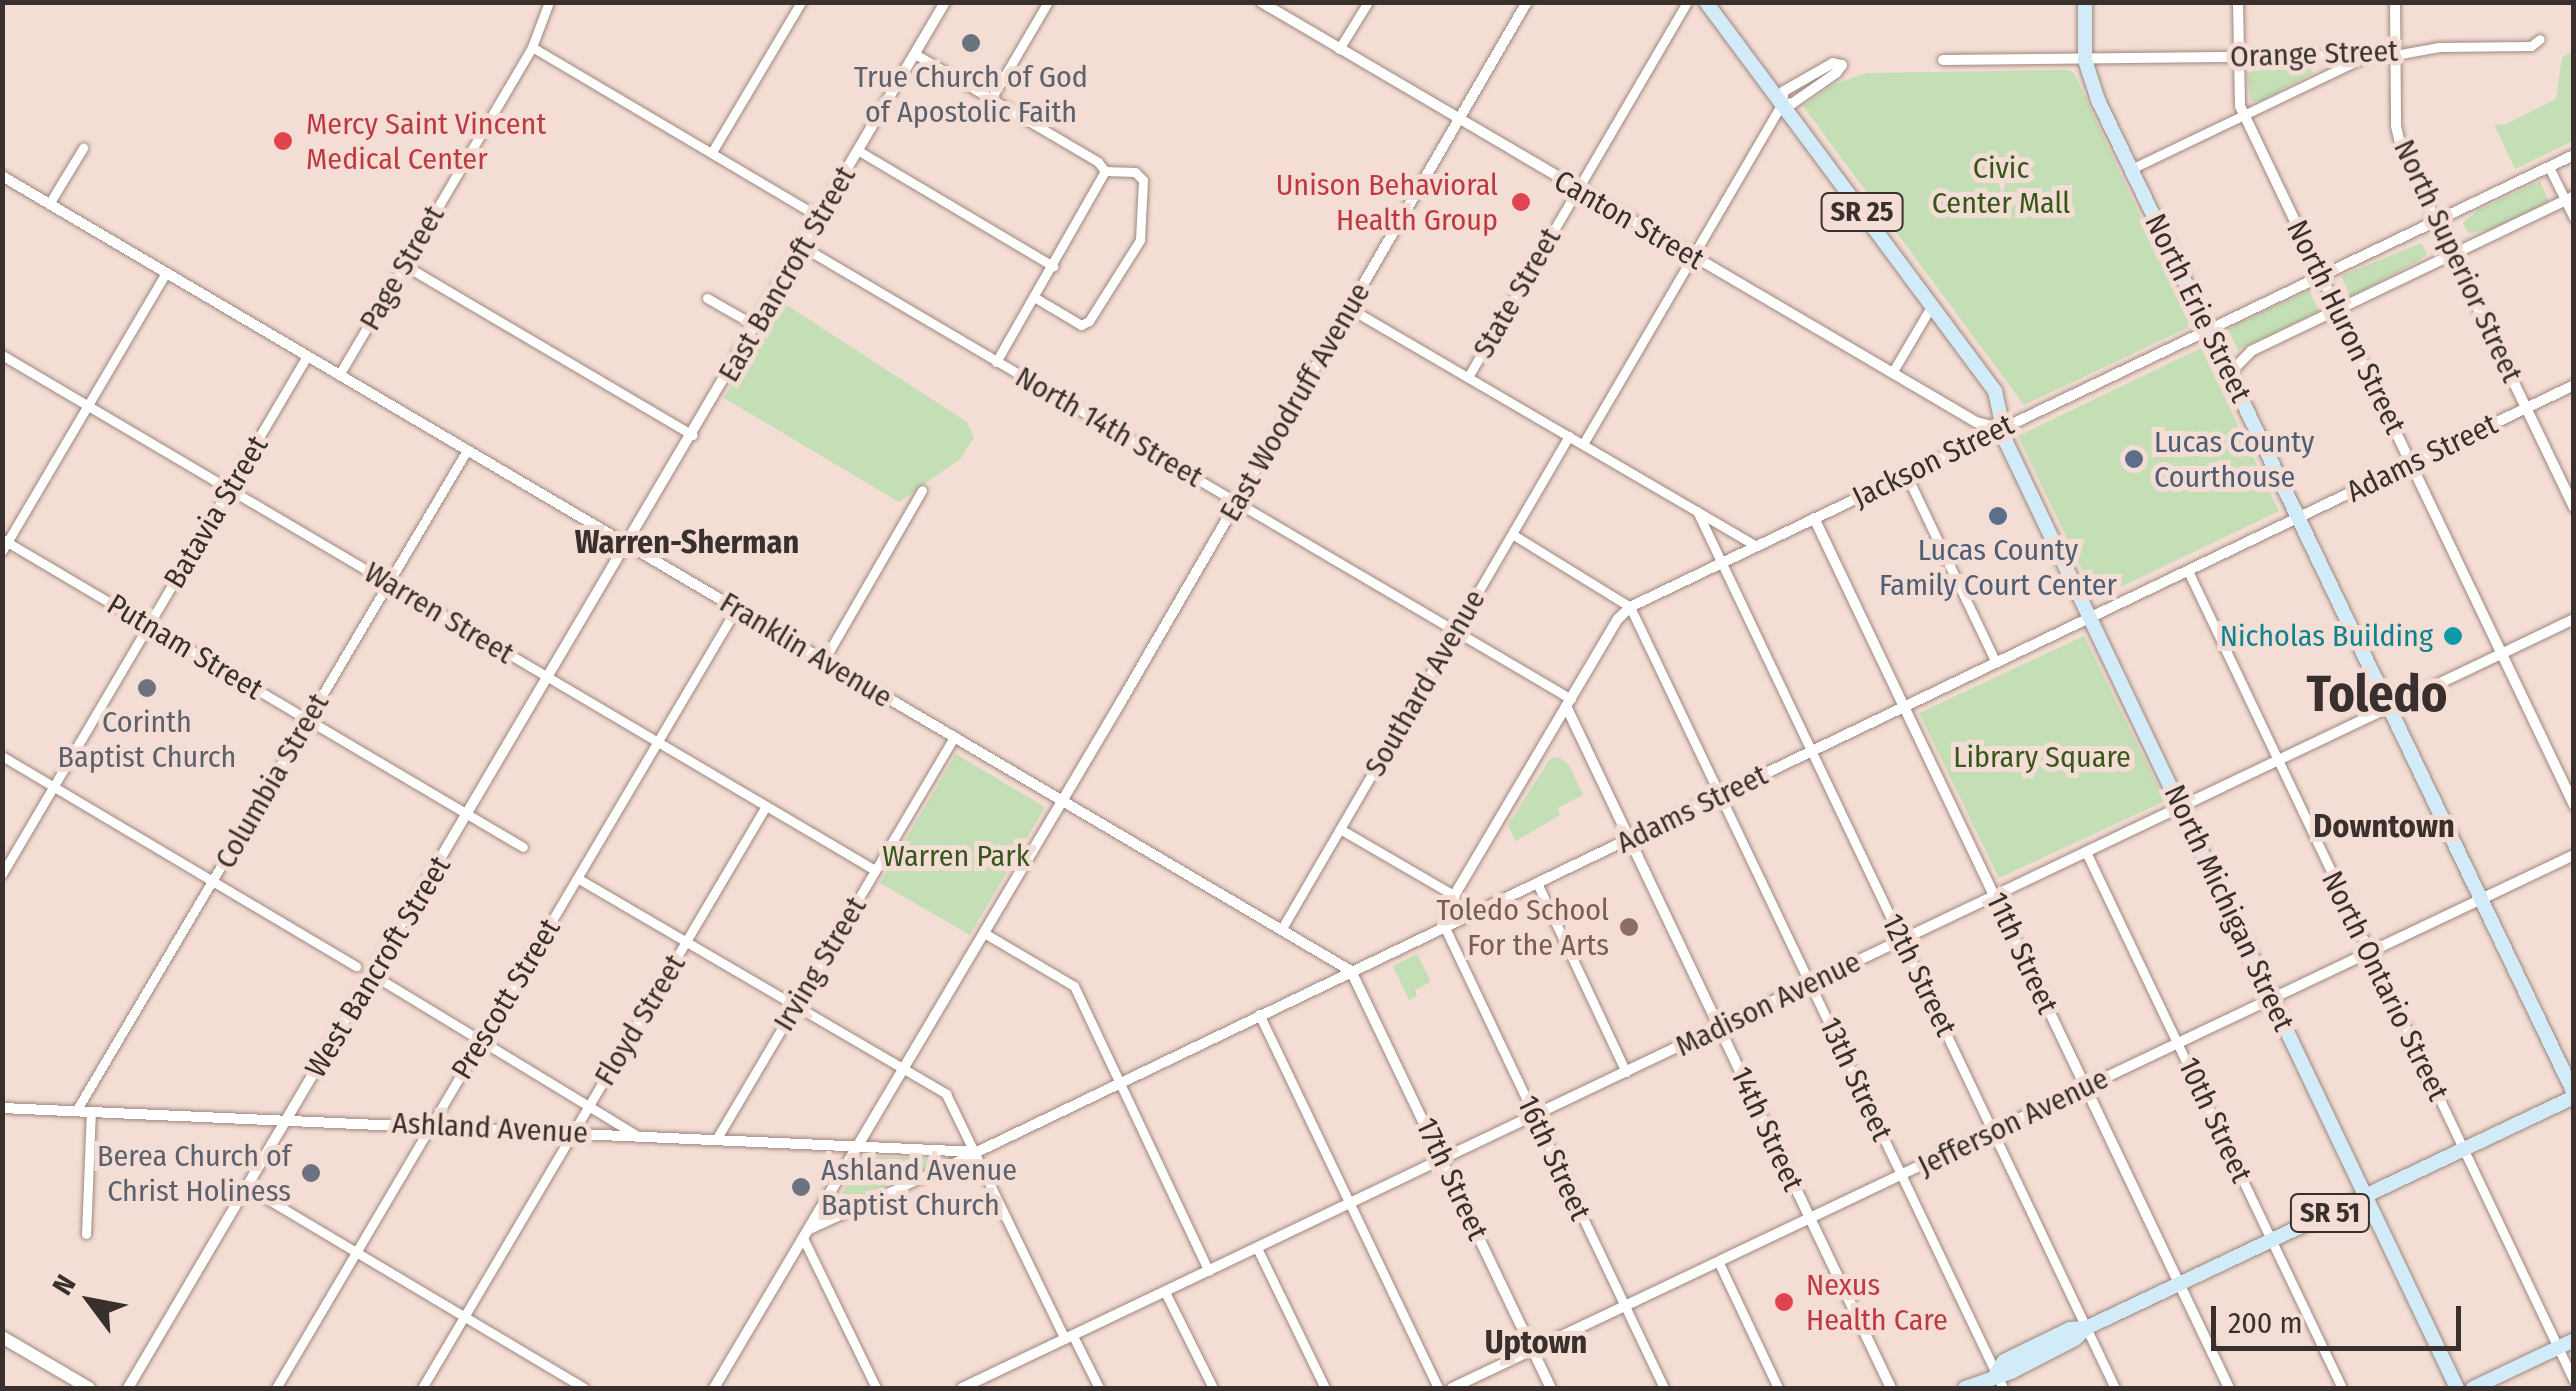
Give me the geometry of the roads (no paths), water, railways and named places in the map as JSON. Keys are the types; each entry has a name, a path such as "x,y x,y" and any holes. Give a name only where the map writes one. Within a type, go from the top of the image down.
{"main road":[{"name":"SR 25","path":"1706,2 1995,391 2001,428"},
{"name":"North Erie Street","path":"2085,2 2085,60 2131,169 2574,1095"},
{"name":"North Michigan Street","path":"2001,428 2457,1388"},
{"name":"SR 51","path":"1965,1388 2010,1372 2076,1339 2086,1328 2574,1095"},
{"path":"2,1338 89,1388"},
{"path":"2473,1388 2574,1340"}],"street":[{"name":"Page Street","path":"339,376 532,47 549,2"},
{"path":"712,152 801,2"},
{"name":"East Bancroft Street","path":"628,545 946,2"},
{"path":"991,99 1048,2"},
{"name":"Canton Street","path":"1261,2 1981,425 2001,428"},
{"path":"1339,48 1368,2"},
{"name":"East Woodruff Avenue","path":"714,1388 1238,502 1527,2"},
{"name":"State Street","path":"1468,377 1687,2"},
{"name":"North Huron Street","path":"2238,2 2239,100 2244,115 2574,805"},
{"name":"North Superior Street","path":"2395,2 2398,138 2574,507"},
{"name":"Orange Street","path":"1942,60 2396,55 2440,47 2531,46 2540,39"},
{"path":"532,47 820,217"},
{"path":"915,54 1098,162 1105,171"},
{"path":"2131,169 2367,56"},
{"path":"1583,444 1781,105 1784,90 1834,63 1842,65 1793,102 1781,105"},
{"path":"50,204 83,148"},
{"path":"859,151 1053,266"},
{"name":"Jackson Street","path":"1445,928 1454,896 1618,619 1630,607 2574,155"},
{"path":"2549,166 2569,198 2574,218"},
{"path":"996,362 1105,171"},
{"path":"1034,297 1081,324 1100,306 1131,256 1144,222 1143,180 1135,172 1105,171"},
{"name":"Franklin Avenue","path":"2,176 1350,971"},
{"path":"2229,374 2251,351 2569,198"},
{"name":"North 14th Street","path":"802,247 1456,630 1568,702"},
{"path":"404,265 692,435"},
{"path":"4,544 166,273"},
{"path":"707,298 756,326"},
{"path":"1892,373 1932,305"},
{"path":"1350,308 1756,546"},
{"name":"Warren Street","path":"2,355 875,870"},
{"name":"Batavia Street","path":"2,874 307,356"},
{"name":"Adams Street","path":"806,1234 2574,385"},
{"name":"Southard Avenue","path":"1281,930 1569,436"},
{"name":"Columbia Street","path":"76,1110 468,450"},
{"path":"1906,474 1996,663"},
{"path":"824,660 922,490"},
{"name":"12th Street","path":"1697,510 2116,1388"},
{"name":"11th Street","path":"1814,518 2228,1388"},
{"path":"1512,534 1630,607"},
{"name":"Putnam Street","path":"4,544 522,847"},
{"name":"West Bancroft Street","path":"128,1388 628,545"},
{"name":"North Ontario Street","path":"2188,570 2574,1381"},
{"name":"13th Street","path":"1630,607 2003,1388"},
{"name":"Prescott Street","path":"276,1388 736,609"},
{"name":"Madison Avenue","path":"962,1388 2574,619"},
{"name":"14th Street","path":"1568,702 1628,839 1891,1388"},
{"name":"Irving Street","path":"717,1138 954,737"},
{"path":"2,756 356,966"},
{"name":"Floyd Street","path":"422,1388 766,806"},
{"path":"1340,828 1454,896"},
{"name":"10th Street","path":"2086,852 2342,1388"},
{"name":"Jefferson Avenue","path":"1452,1388 2574,855"},
{"path":"577,878 951,1099 1069,1338 1098,1388"},
{"path":"1537,883 1626,1072"},
{"name":"16th Street","path":"1445,928 1664,1388"},
{"path":"984,933 1074,986 1208,1271"},
{"name":"17th Street","path":"1350,971 1551,1388"},
{"path":"373,975 636,1135"},
{"path":"1259,1014 1438,1388"},
{"name":"Ashland Avenue","path":"2,1108 432,1124 977,1152"},
{"path":"86,1234 91,1111"},
{"path":"247,1187 464,1316 571,1385 584,1388"},
{"path":"806,1234 876,1388"},
{"path":"1257,1248 1324,1388"},
{"path":"1719,1263 1778,1388"},
{"path":"1165,1292 1212,1388"}],"place":[{"name":"True Church of God of Apostolic Faith","path":"971,43"},
{"name":"Mercy Saint Vincent Medical Center","path":"283,141"},
{"name":"Unison Behavioral Health Group","path":"1521,202"},
{"name":"Lucas County Courthouse","path":"2134,459"},
{"name":"Lucas County Family Court Center","path":"1998,516"},
{"name":"Nicholas Building","path":"2453,636"},
{"name":"Corinth Baptist Church","path":"147,688"},
{"name":"Toledo School For the Arts","path":"1629,927"},
{"name":"Berea Church of Christ Holiness","path":"311,1173"},
{"name":"Ashland Avenue Baptist Church","path":"801,1187"},
{"name":"Nexus Health Care","path":"1784,1302"}],"district":[{"name":"Warren-Sherman","path":"687,542"},
{"name":"Toledo","path":"2377,695"},
{"name":"Downtown","path":"2384,826"},
{"name":"Uptown","path":"1536,1342"}],"park label":[{"name":"Civic Center Mall","path":"2001,185"},
{"name":"Library Square","path":"2042,757"},
{"name":"Warren Park","path":"956,856"}]}
